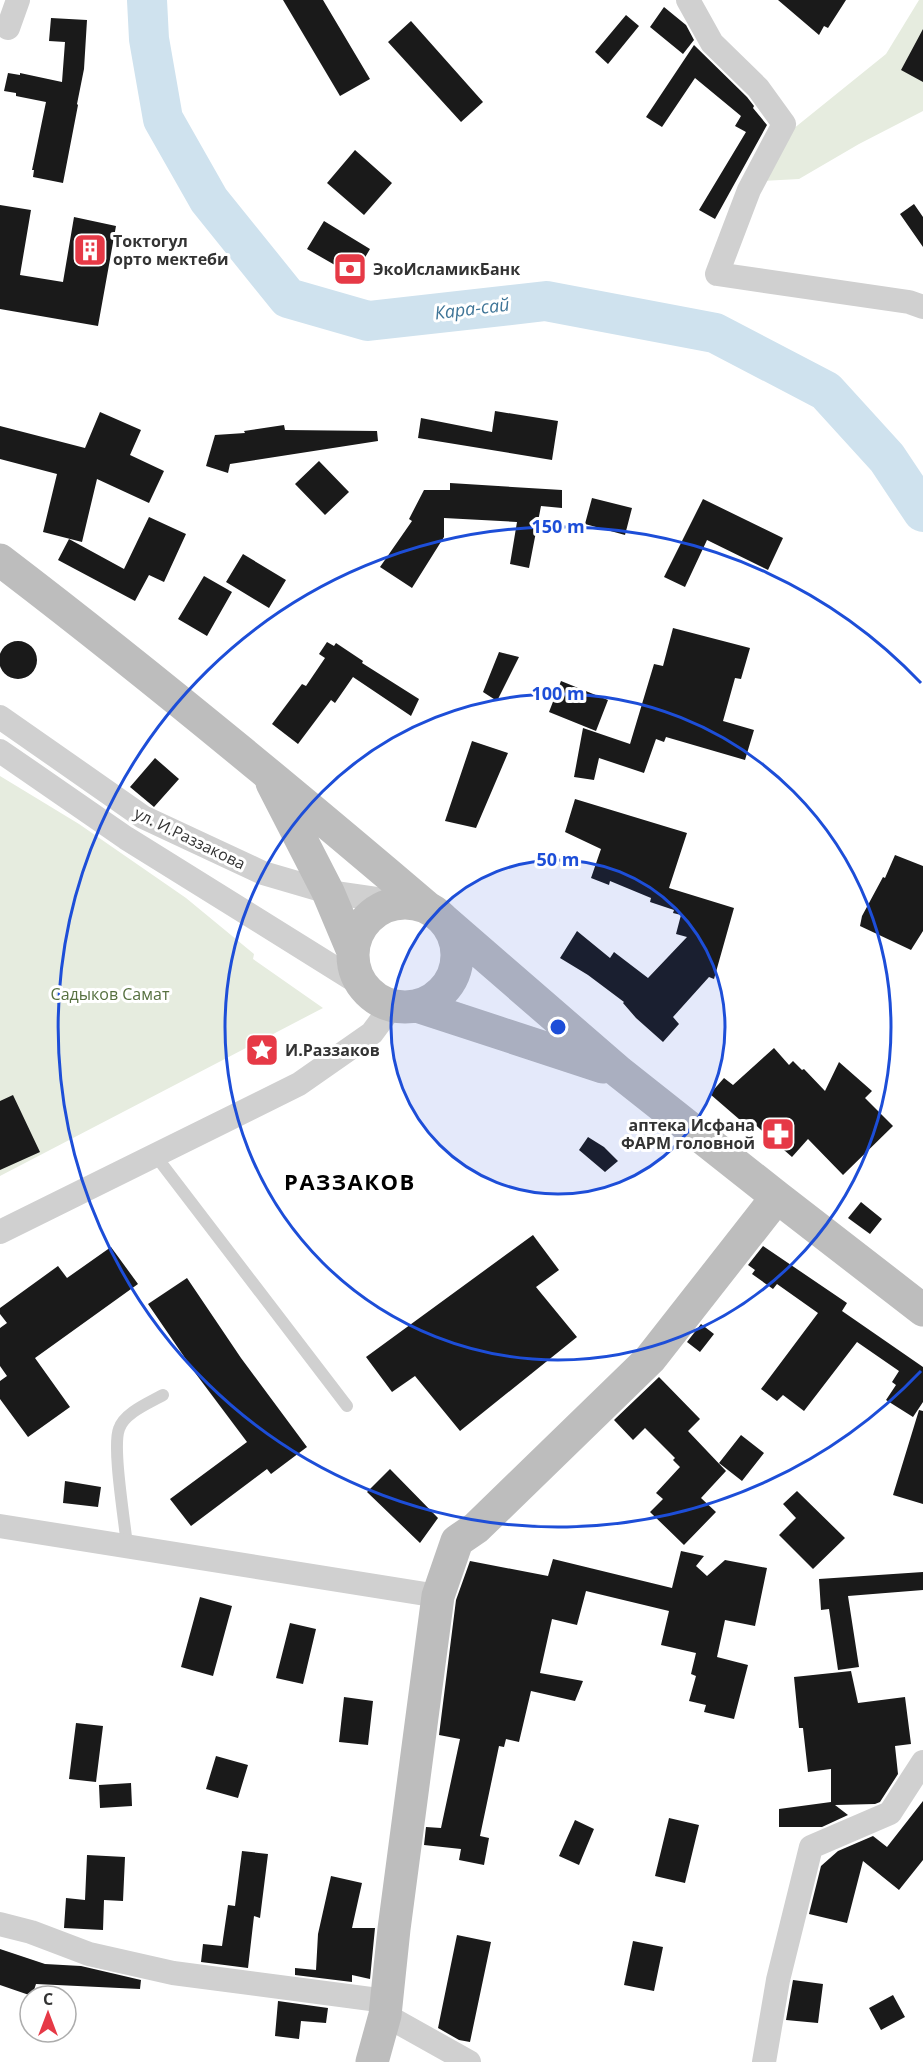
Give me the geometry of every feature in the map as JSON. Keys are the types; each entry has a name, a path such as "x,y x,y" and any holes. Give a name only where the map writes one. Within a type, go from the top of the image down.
{"main road":[{"path":"0,560 116,649 264,769 424,909 619,1072 923,1310"},
{"path":"264,769 328,892 352,949 356,974 370,994 619,1072"},
{"path":"352,949 358,931 370,916 392,905 424,909 447,925 453,936 457,961 448,984 440,994 429,1001 405,1006"},
{"path":"372,2062 385,2008 438,1596 457,1541 477,1528 650,1359 777,1197"}],"street":[{"path":"8,28 18,0"},
{"path":"688,0 712,43 758,88 784,124 749,190 717,274 909,302 923,307"},
{"name":"ул. И.Раззакова","path":"0,717 143,817 263,873 328,892 424,909"},
{"name":"ул. И.Раззакова","path":"0,751 126,838 362,985"},
{"path":"0,1232 299,1084 372,1033 405,1006"},
{"path":"0,1526 438,1596"},
{"path":"764,2062 778,1980 811,1848 890,1813 923,1762"},
{"path":"0,1924 31,1932 89,1954 174,1973 385,2008 469,2062"}],"lane":[{"path":"155,1155 347,1406"},
{"path":"127,1546 117,1447 119,1429 127,1417 163,1395"}],"green space":[{"path":"919,0 923,0 923,111 859,144 799,179 760,181 772,146 886,54"},
{"name":"Садыков Самат","path":"0,776 79,824 186,898 254,954 253,959 323,1008 0,1176"}],"building":[{"path":"283,0 323,0 370,79 340,96"},
{"path":"778,0 846,0 828,28 824,26 819,35"},
{"path":"664,7 686,25 694,40 683,54 650,27"},
{"path":"626,15 639,26 608,64 595,52"},
{"path":"51,18 87,20 84,69 63,183 33,177 34,170 32,170 46,102 4,91 8,73 20,75 20,73 62,82 65,42 49,41"},
{"path":"411,21 483,102 461,122 388,42"},
{"path":"923,29 923,82 901,70"},
{"path":"694,45 747,97 767,125 715,219 699,210 746,132 735,126 741,116 695,78 662,127 646,117"},
{"path":"355,150 392,183 364,215 327,183"},
{"path":"914,204 923,217 923,247 900,214"},
{"name":"Токтогул орто мектеби","path":"0,205 31,210 20,275 63,282 74,217 116,226 98,326 0,309"},
{"path":"324,221 370,249 354,276 307,249"},
{"path":"495,411 558,421 552,460 418,438 421,418 492,432"},
{"path":"100,412 141,430 130,455 164,471 149,503 97,479 82,542 43,532 57,474 0,459 0,426 85,448"},
{"path":"284,425 285,430 377,431 378,441 230,464 228,473 206,466 215,435 245,433 244,431"},
{"path":"319,461 349,492 325,515 295,484"},
{"path":"450,483 562,490 562,508 541,506 529,568 510,564 517,522 444,518 444,537 412,588 380,567 412,521 409,519 424,490 450,490"},
{"path":"592,498 632,508 625,535 585,524"},
{"path":"703,499 783,538 768,570 707,540 685,587 664,577"},
{"path":"149,517 186,534 164,582 149,575 135,601 58,560 69,539 124,569"},
{"path":"243,554 286,580 269,608 226,582"},
{"path":"204,576 232,592 207,636 178,619"},
{"path":"673,628 750,648 741,679 735,678 723,721 754,730 745,760 666,737 664,742 656,739 644,773 599,758 594,780 574,777 583,728 630,744 654,664 663,666"},
{"path":"18,641 31,647 37,660 31,673 18,679 5,673 -1,660 5,647"},
{"path":"327,642 334,646 336,643 363,661 362,663 419,699 411,716 353,677 335,703 331,700 298,744 272,724 302,684 306,686 325,658 319,654"},
{"path":"499,652 519,657 497,701 483,692"},
{"path":"561,681 608,700 596,731 549,712"},
{"path":"472,741 508,753 476,828 445,821"},
{"path":"155,758 179,779 154,807 130,787"},
{"path":"575,799 687,833 669,888 734,908 714,979 709,977 673,1017 679,1024 663,1042 636,1018 624,1002 588,975 560,958 577,931 610,958 614,952 648,978 687,937 676,934 681,915 673,913 674,910 650,902 651,898 610,881 609,885 591,878 601,849 565,832"},
{"path":"895,855 923,866 923,931 911,950 860,926 862,916 883,877 885,878"},
{"path":"774,1048 789,1065 793,1061 825,1091 839,1062 872,1091 865,1098 893,1126 843,1175 808,1139 792,1157 751,1121 747,1126 710,1094 724,1078 733,1085"},
{"path":"13,1095 40,1152 0,1170 0,1101"},
{"path":"588,1137 604,1147 618,1161 605,1172 579,1150"},
{"path":"861,1202 882,1219 870,1234 848,1218"},
{"path":"533,1235 559,1270 536,1287 577,1337 460,1431 415,1376 392,1392 366,1357"},
{"path":"763,1246 847,1303 842,1311 923,1367 923,1402 913,1417 886,1400 896,1385 892,1382 899,1371 857,1342 804,1411 783,1395 777,1401 761,1389 818,1313 777,1284 773,1289 752,1274 755,1270 748,1265"},
{"path":"111,1247 138,1284 35,1358 70,1407 28,1437 0,1399 0,1381 7,1376 0,1366 0,1328 7,1323 0,1314 0,1308 58,1266 67,1278"},
{"path":"187,1278 241,1358 307,1447 271,1474 267,1469 191,1526 170,1499 247,1442 196,1374 148,1304"},
{"path":"701,1324 714,1334 700,1352 687,1342"},
{"path":"659,1377 700,1419 688,1431 726,1471 701,1498 716,1512 684,1545 650,1512 663,1499 656,1493 680,1467 673,1460 675,1458 645,1428 633,1440 614,1420"},
{"path":"919,1410 923,1411 923,1504 893,1495"},
{"path":"741,1435 764,1453 742,1481 719,1463"},
{"path":"390,1469 438,1518 420,1543 367,1492"},
{"path":"65,1481 101,1487 98,1507 63,1503"},
{"path":"797,1491 845,1538 813,1569 779,1535 796,1518 783,1504"},
{"path":"681,1551 704,1556 696,1566 707,1576 725,1560 767,1568 755,1626 725,1620 717,1657 748,1665 734,1719 704,1712 706,1705 689,1701 696,1676 691,1674 696,1653 661,1645 669,1611 586,1591 577,1625 552,1619 540,1673 583,1681 575,1701 531,1691 519,1742 506,1739 504,1747 499,1746 480,1836 489,1838 484,1865 459,1860 461,1849 424,1845 426,1827 441,1828 460,1739 439,1735 456,1600 470,1561 548,1576 553,1559 672,1588"},
{"path":"923,1572 923,1590 848,1596 859,1667 838,1670 829,1609 821,1610 819,1579"},
{"path":"200,1597 232,1606 213,1676 181,1667"},
{"path":"290,1623 316,1629 303,1684 276,1678"},
{"path":"851,1671 858,1703 905,1697 911,1744 895,1746 898,1774 880,1802 835,1805 848,1815 822,1827 779,1827 779,1809 831,1802 831,1769 808,1772 803,1728 799,1728 794,1677"},
{"path":"344,1697 373,1701 368,1745 339,1742"},
{"path":"76,1723 103,1726 96,1782 69,1779"},
{"path":"216,1756 248,1765 238,1798 206,1789"},
{"path":"131,1783 132,1806 100,1808 99,1785"},
{"path":"923,1801 923,1860 899,1890 863,1861 847,1923 809,1914 821,1866 838,1851 873,1836 887,1847"},
{"path":"669,1818 699,1825 685,1883 655,1876"},
{"path":"575,1820 594,1829 579,1865 559,1856"},
{"path":"242,1851 268,1854 260,1918 254,1916 248,1968 201,1962 203,1944 222,1946 228,1905 235,1906"},
{"path":"87,1855 125,1857 123,1901 104,1900 103,1930 64,1928 66,1898 85,1900"},
{"path":"331,1876 362,1883 352,1928 375,1928 370,1979 352,1975 352,1982 295,1975 295,1968 316,1970 318,1934"},
{"path":"457,1935 491,1942 470,2042 459,2040 438,2028"},
{"path":"633,1941 663,1947 654,1991 624,1985"},
{"path":"0,1949 45,1964 81,1966 141,1980 140,1989 78,1986 78,1984 18,1984 18,1991 0,1985"},
{"path":"793,1980 823,1984 818,2023 786,2020"},
{"path":"893,1995 905,2017 881,2030 869,2008"},
{"path":"278,2001 328,2008 326,2023 301,2021 299,2039 275,2036"}],"waterway":[{"name":"Кара-сай","path":"147,0 149,39 163,119 209,200 288,298 368,321 546,301 715,333 826,391 887,458 923,512"}],"place":[{"name":"Токтогул орто мектеби","path":"90,250"},
{"name":"ЭкоИсламикБанк","path":"350,269"},
{"name":"И.Раззаков","path":"262,1050"},
{"name":"аптека Исфана ФАРМ головной","path":"778,1134"}],"district":[{"name":"РАЗЗАКОВ","path":"350,1182"}]}
